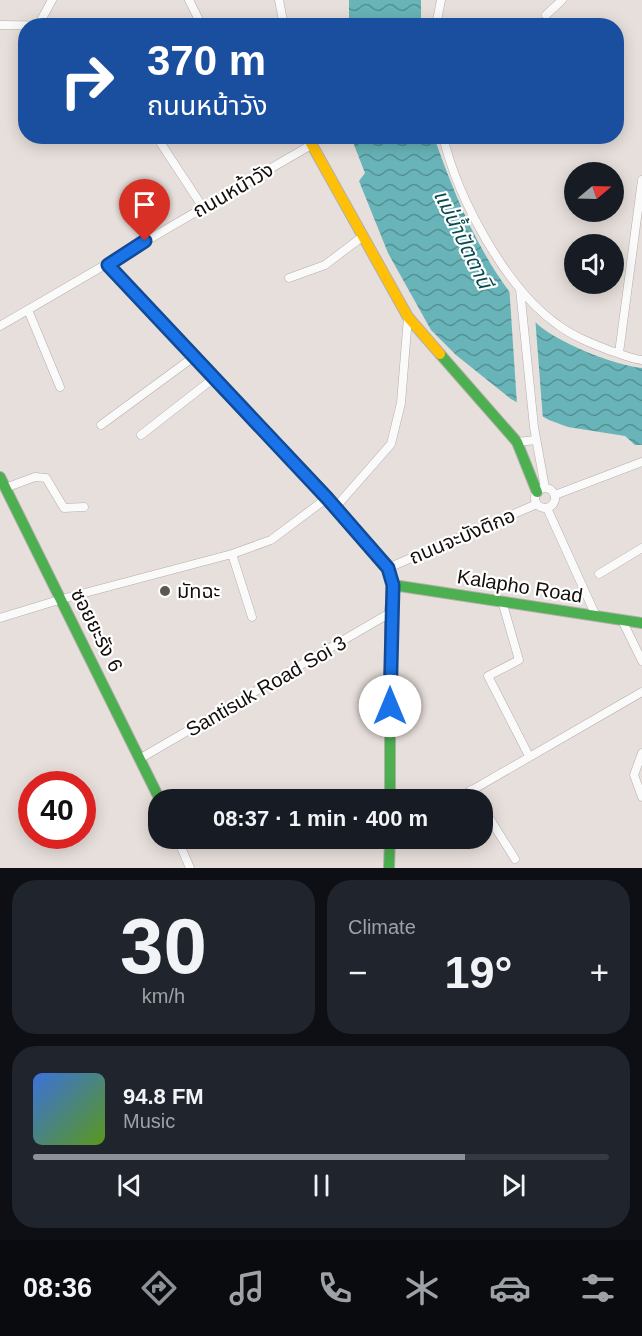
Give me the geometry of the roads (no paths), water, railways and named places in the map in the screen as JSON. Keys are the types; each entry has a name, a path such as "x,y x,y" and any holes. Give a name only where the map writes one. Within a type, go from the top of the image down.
{"street":[{"path":"42,18 52,0"},
{"path":"189,0 198,18"},
{"path":"279,0 282,18"},
{"path":"438,18 441,0"},
{"path":"546,15 562,0"},
{"path":"0,25 18,25"},
{"path":"161,144 202,206"},
{"name":"ถนนหน้าวัง","path":"0,326 108,265 304,144"},
{"path":"311,144 408,317 517,442 541,490 555,495 642,462"},
{"path":"445,144 455,177 492,249 520,289 558,325 588,342 642,360"},
{"path":"619,353 642,180"},
{"path":"289,278 325,265 362,237"},
{"path":"108,265 327,498 388,568 393,585 390,613 390,789"},
{"path":"520,289 541,490 537,504 547,508 596,616"},
{"path":"28,310 60,387"},
{"path":"335,508 391,444 401,403 408,317"},
{"path":"101,425 195,356"},
{"path":"141,435 214,378"},
{"path":"517,442 536,440"},
{"name":"ซอยยะรัง 6","path":"0,477 155,789"},
{"path":"5,488 35,477 46,478 64,508 84,507"},
{"path":"547,508 553,505 555,495"},
{"path":"0,618 62,598 232,554 271,540 327,498"},
{"name":"ถนนจะบังติกอ","path":"388,568 537,504"},
{"path":"599,574 642,548"},
{"path":"232,554 252,617"},
{"name":"Kalapho Road","path":"393,585 642,623"},
{"path":"502,601 519,660 488,676 529,756"},
{"name":"Santisuk Road Soi 3","path":"141,758 390,613"},
{"path":"622,620 642,661"},
{"path":"473,789 642,692"},
{"path":"642,753 634,774 642,797"},
{"path":"493,824 515,859"},
{"path":"182,849 190,868"},
{"path":"389,868 390,849"}],"water":[{"path":"349,0 421,0 421,18 349,18"},
{"name":"แม่น้ำปัตตานี","path":"354,144 437,144 452,186 487,258 501,280 534,321 556,337 585,351 642,368 642,445 635,445 625,436 568,427 549,420 511,399 456,355 431,330 388,253 359,181 365,173"}],"place":[{"name":"มัทฉะ","path":"165,591"}]}
